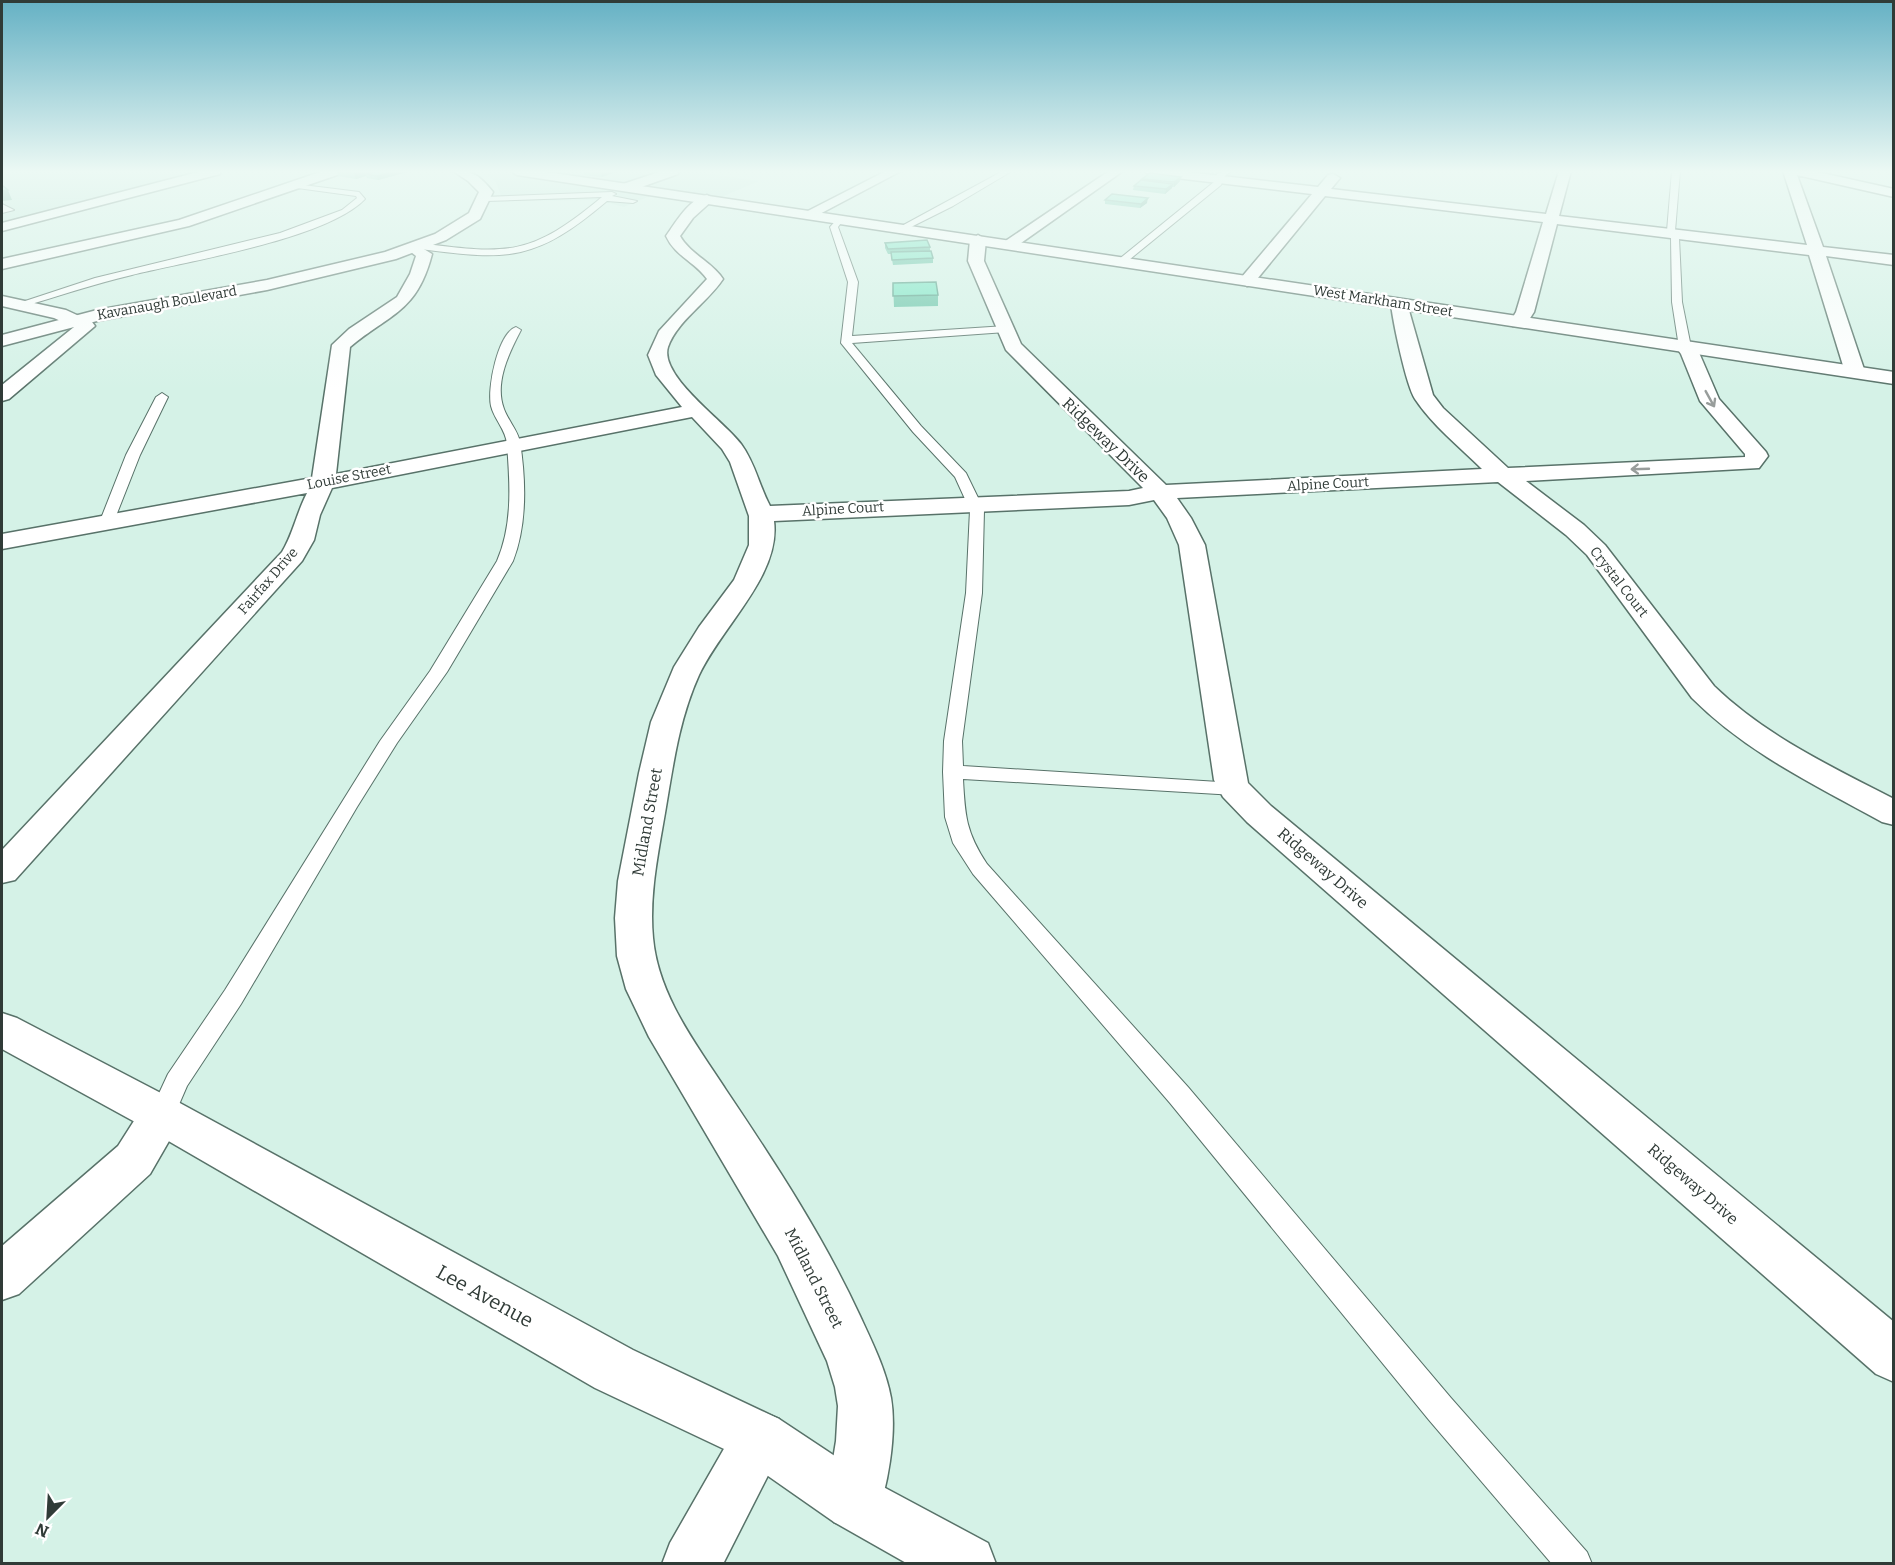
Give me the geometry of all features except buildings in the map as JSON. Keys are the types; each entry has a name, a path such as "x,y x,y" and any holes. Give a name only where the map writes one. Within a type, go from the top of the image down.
{"street":[{"path":"2,264 91,244"},
{"name":"Kavanaugh Boulevard","path":"2,341 73,320 329,273 423,244"},
{"name":"Midland Street","path":"678,244 681,250 706,268 715,279 668,333 657,355 664,372 696,410 735,450 747,472 752,492 763,514 763,541 754,569 744,587 699,648 674,700 656,768 639,858 633,908 636,958 651,997 690,1071 794,1235 822,1287 860,1376 865,1407 854,1502"},
{"name":"Ridgeway Drive","path":"992,244 976,261 1013,346 1160,492 1179,518 1192,544 1230,780 1235,789 1259,814 1893,1356"},
{"name":"West Markham Street","path":"1007,244 1893,378"},
{"path":"1247,281 1278,244"},
{"path":"1519,322 1526,312 1544,244"},
{"path":"1757,244 1893,260"},
{"path":"1814,244 1855,372"},
{"name":"Fairfax Drive","path":"2,871 100,768 207,647 293,556 302,540 308,515 322,483 341,345 397,308 409,295 424,254 417,247"},
{"path":"2,395 86,326 60,314 10,303"},
{"name":"Crystal Court","path":"1400,304 1402,321 1423,396 1436,412 1500,474 1575,530 1596,550 1703,692 1726,716 1750,733 1893,814"},
{"name":"Alpine Court","path":"763,514 857,508 1129,498 1160,492 1500,474 1740,465 1754,460 1757,456 1755,452 1710,401 1690,352 1685,347"},
{"name":"Louise Street","path":"2,541 513,447 696,410"},
{"name":"Lee Avenue","path":"2,1030 162,1115 614,1369 760,1438 854,1502 967,1563"},
{"path":"2,1277 134,1160 162,1115"},
{"path":"691,1563 760,1438"}],"lane":[{"path":"10,303 246,244"},
{"path":"417,247 512,252 536,244"},
{"path":"840,244 853,282 846,340 850,349 961,477 977,510 974,593 953,741 955,817 963,843 980,869 1179,1095 1440,1409 1575,1563"},
{"path":"1121,262 1143,244"},
{"path":"1675,244 1677,302 1685,347"},
{"path":"846,340 1006,329"},
{"path":"162,1115 177,1081 233,997 389,741 438,672 505,561 513,542 517,496 513,440 497,407 496,387 501,358 516,330"},
{"path":"107,521 133,455 162,397"},
{"path":"953,772 1235,789"}]}
